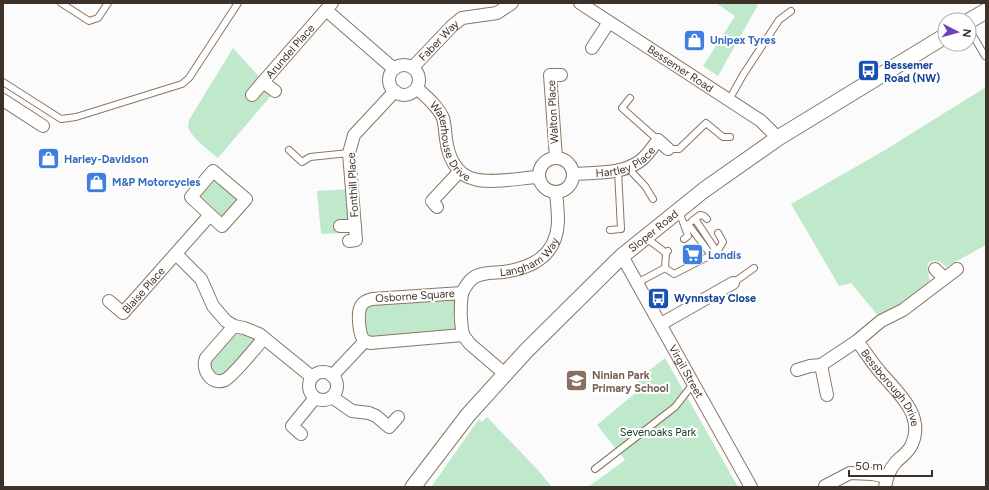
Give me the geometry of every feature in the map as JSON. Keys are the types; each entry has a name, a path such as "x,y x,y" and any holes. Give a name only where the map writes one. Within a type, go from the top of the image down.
{"street":[{"name":"Faber Way","path":"413,67 452,26 462,18 497,13 512,3"},
{"name":"Bessemer Road","path":"580,3 761,121 778,138"},
{"name":"Arundel Place","path":"275,91 264,82 329,7 394,69"},
{"path":"977,16 986,11"},
{"path":"592,48 609,22"},
{"name":"Sloper Road","path":"413,487 468,414 505,374 622,256 704,190 778,138 937,41"},
{"path":"403,65 413,67 419,76 417,88 408,94 403,95 395,91 391,87 389,77 394,69 403,65"},
{"name":"Walton Place","path":"556,158 550,75 561,75"},
{"path":"252,95 264,82"},
{"name":"Waterhouse Drive","path":"417,88 435,105 439,111 443,120 448,149 459,172 466,177 485,181 538,177"},
{"name":"Fonthill Place","path":"349,241 356,240 349,153 354,135 395,91"},
{"path":"3,100 43,126"},
{"name":"Hartley Place","path":"573,174 623,169 641,161 658,140 668,149"},
{"path":"556,158 567,162 571,166 573,174 572,183 568,188 556,193 549,192 544,188 540,184 538,177 541,165 546,161 556,158"},
{"path":"213,171 246,199 222,226 210,215 191,197 213,171"},
{"path":"437,207 432,201 459,172"},
{"name":"Langham Way","path":"462,293 467,284 474,277 481,274 517,270 527,267 542,258 549,250 557,230 558,221 556,193"},
{"name":"Blaise Place","path":"109,301 123,313 210,215"},
{"path":"340,226 355,226"},
{"path":"176,254 202,279 213,306 220,315 234,326 251,330 264,338 312,377"},
{"name":"Virgil Street","path":"622,256 751,487"},
{"path":"935,268 944,278"},
{"name":"Bessborough Drive","path":"797,370 820,365 857,341 881,321 903,310 957,269"},
{"path":"661,324 733,283"},
{"name":"Osborne Square","path":"365,341 361,335 359,313 361,306 365,302 372,299 462,293 460,321 463,335"},
{"path":"234,326 204,362 206,372 214,380 220,381 228,378 264,338"},
{"path":"332,376 365,341 377,343 463,335 470,344 505,374"},
{"name":"Bessborough Drive","path":"825,486 850,473 872,474 886,482 890,470 910,448 913,442 915,420 911,410 902,396 881,373 857,341"},
{"path":"820,365 827,395"},
{"path":"324,372 332,376 337,384 337,389 332,397 324,400 315,398 309,388 312,377 324,372"},
{"path":"332,397 352,411 369,413 376,416 389,427 398,417"},
{"path":"301,434 292,426 315,398"}],"lane":[{"path":"61,3 89,21 98,18 108,3"},
{"path":"3,82 61,120 76,117 182,84 189,78 238,3"},
{"path":"729,100 779,20 791,11"},
{"path":"977,42 985,56"},
{"path":"630,98 622,108 658,140"},
{"path":"668,149 679,149 706,123 723,137 730,137"},
{"path":"289,150 302,162 310,157 349,153"},
{"path":"623,169 645,186 653,199"},
{"path":"623,169 621,229 625,235"},
{"path":"679,209 687,225 711,255"},
{"path":"687,225 700,215 707,219"},
{"path":"695,219 717,252"},
{"path":"684,238 688,236 687,225"},
{"path":"610,230 621,229"},
{"path":"665,268 674,274 717,252 724,242 718,233"},
{"path":"645,237 667,252 665,268"},
{"path":"637,283 665,268"},
{"path":"733,283 754,268"},
{"path":"595,469 675,407 694,384"}],"green space":[{"path":"716,3 755,3 758,5 718,76 703,66 735,16"},
{"path":"233,48 263,81 275,91 218,158 196,139 189,130 188,125 189,120"},
{"path":"986,87 986,245 946,267 938,261 929,263 927,267 929,280 928,284 905,305 879,317 851,283 839,286 791,204 885,150"},
{"path":"213,171 246,199 222,226 191,197"},
{"path":"352,189 355,226 341,226 341,233 321,234 317,191"},
{"path":"462,293 463,335 370,343 359,322 361,306"},
{"path":"234,326 259,334 228,378 214,380 206,358"},
{"name":"Sevenoaks Park","path":"665,358 738,487 588,487 625,460 597,425 639,390 636,384 641,377"},
{"path":"487,417 537,469 552,487 431,487 479,419 482,422"}],"place":[{"name":"Unipex Tyres","path":"695,40"},
{"name":"Bessemer Road (NW)","path":"868,71"},
{"name":"Harley-Davidson","path":"48,159"},
{"name":"M&P Motorcycles","path":"96,182"},
{"name":"Londis","path":"692,255"},
{"name":"Wynnstay Close","path":"658,298"},
{"name":"Ninian Park Primary School","path":"576,381"}]}
